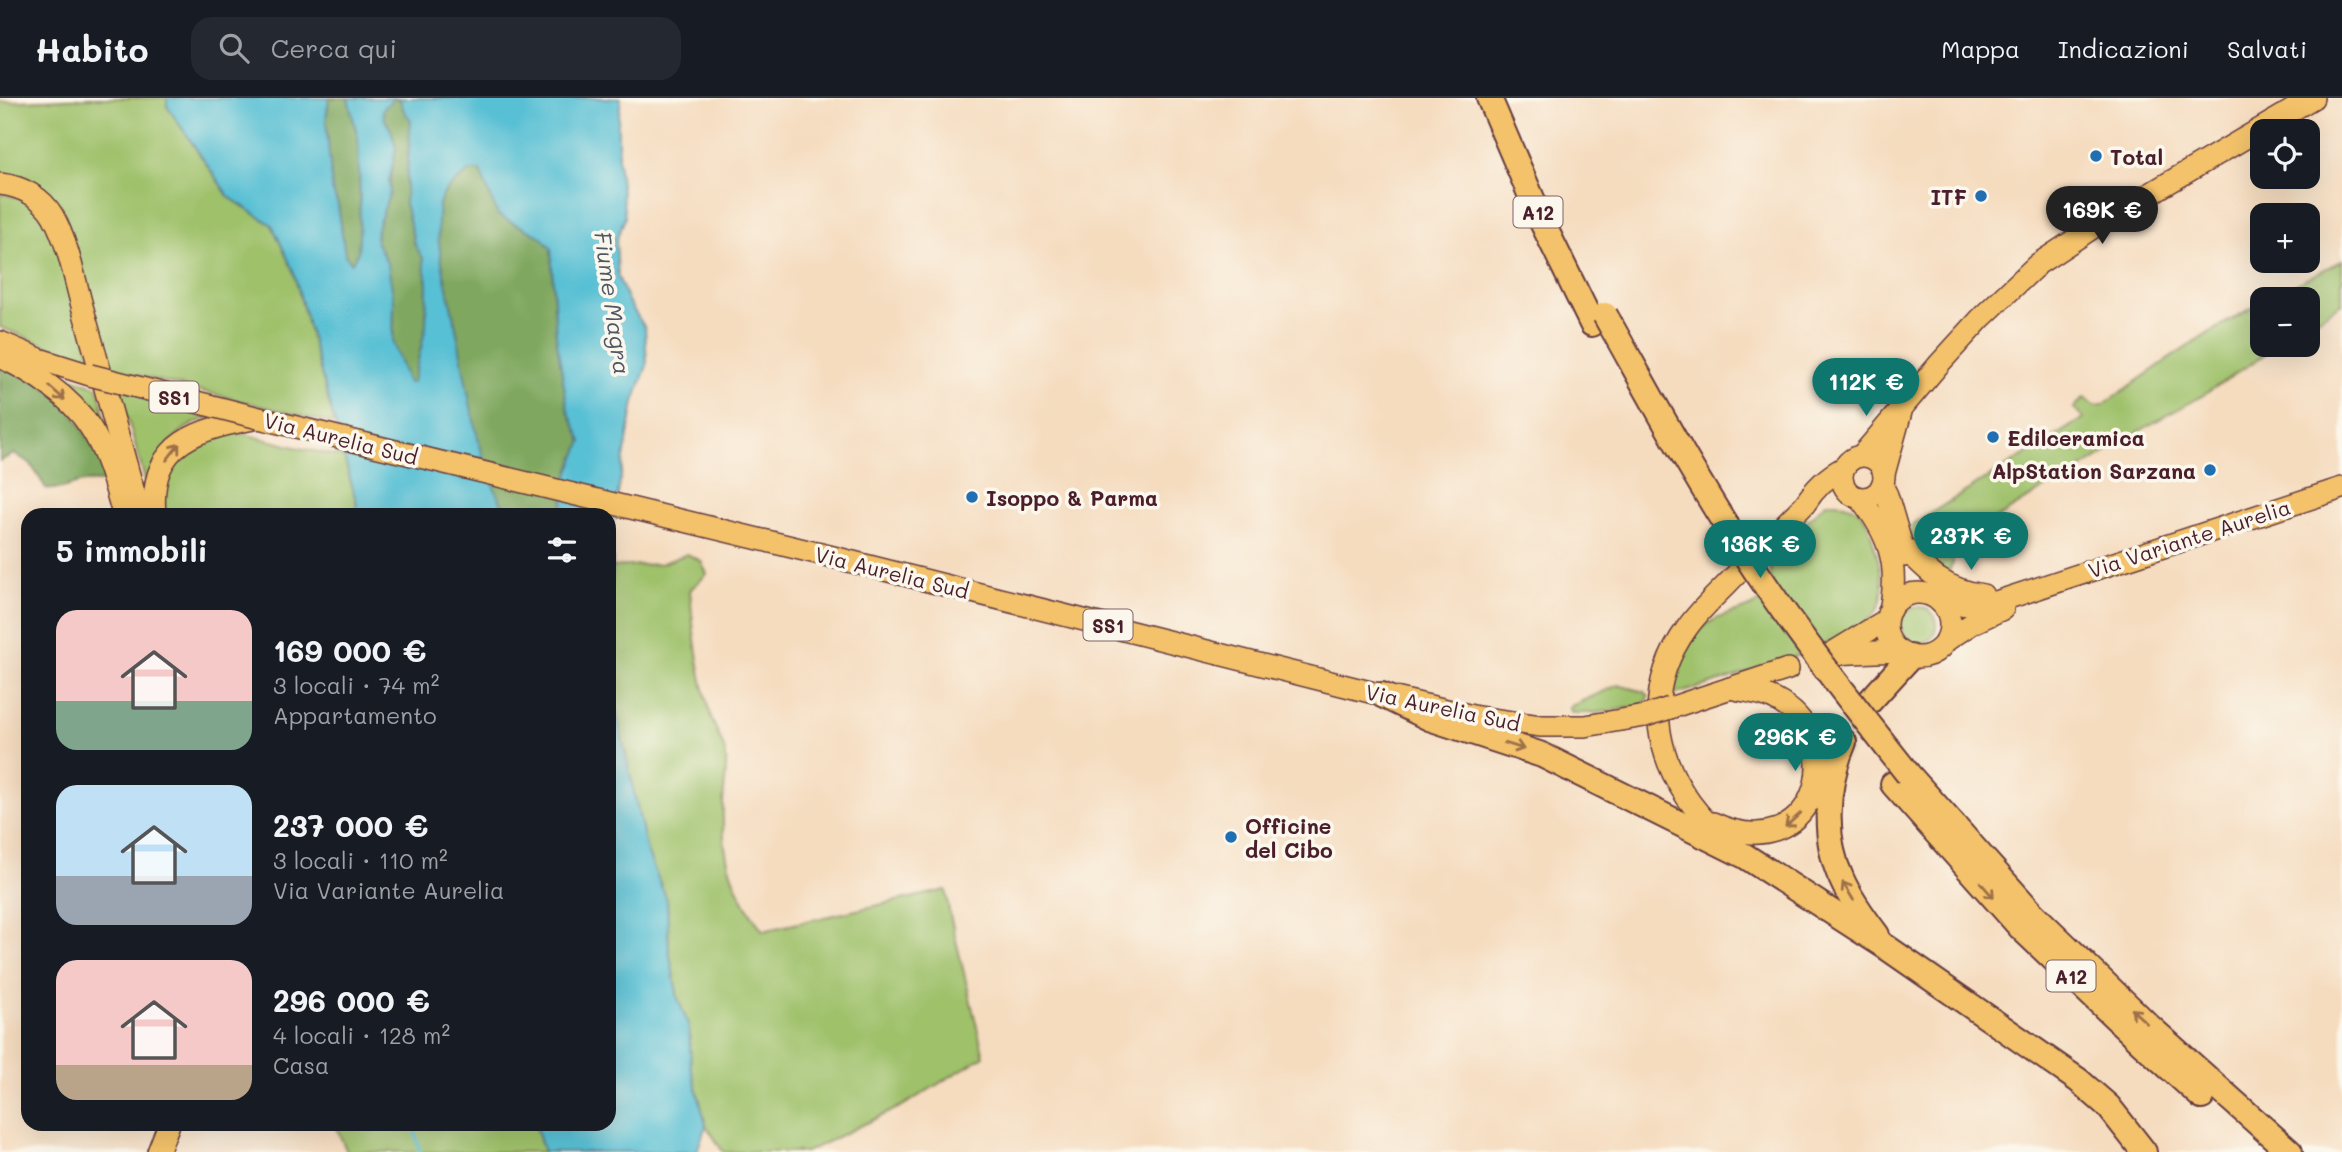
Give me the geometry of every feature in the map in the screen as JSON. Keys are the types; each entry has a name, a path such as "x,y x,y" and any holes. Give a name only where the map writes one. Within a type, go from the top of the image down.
{"highway":[{"name":"A12","path":"1489,98 1542,222 1586,313 1657,443 1732,564 1789,647 1901,779 2032,914 2263,1140 2290,1152"},
{"name":"A12","path":"1507,98 1555,212 1588,281 1672,436 1744,553 1901,779"},
{"path":"1870,701 1904,654"},
{"path":"1382,695 1429,718 1542,755 1745,856 1886,947 2078,1080 2108,1106 2128,1142 2144,1152"},
{"path":"1844,742 1836,761 1831,787 1829,816 1833,849 1841,880 1886,947"},
{"path":"2263,1140 2309,1152"}],"main road":[{"path":"1745,856 1704,820 1683,794 1662,748 1658,729 1660,685 1671,654 1687,627 1805,504 1813,491 1851,459 1862,455 1976,324 2038,264 2100,223 2313,98"},
{"path":"0,184 11,185 42,201 53,216 69,262 138,508"},
{"path":"0,333 24,346 39,359"},
{"name":"Via Aurelia Sud","path":"0,342 39,359 90,375 259,418 1047,610 1382,695 1501,721 1541,726 1585,726 1614,722 1670,708 1788,669"},
{"path":"0,357 47,384 90,426 106,458 121,508"},
{"path":"1805,504 1823,495 1873,495 1883,480 1903,408"},
{"path":"154,508 155,480 182,440 216,426 259,418"},
{"path":"1862,455 1874,459 1883,480 1906,562 1937,599 1950,620 1947,640 1942,647 1927,656 1830,654 1888,615 1905,596 1924,593 1937,599"},
{"path":"1843,468 1842,480 1880,523 1892,555 1893,594 1888,615 1889,639 1904,654"},
{"name":"Via Variante Aurelia","path":"1937,599 1978,606 2342,488"},
{"path":"1901,544 1946,586 1984,595 2022,586 2036,589"},
{"name":"Via Variante Aurelia","path":"1947,640 1973,623 2032,596 2036,589"},
{"path":"1704,820 1743,834 1767,834 1783,829 1798,817 1809,801 1816,780 1817,762 1811,741 1804,725 1793,712 1770,696 1730,688"},
{"path":"158,1152 166,1131"}],"green space":[{"path":"167,98 167,106 229,197 272,225 293,270 335,424 107,368 66,222 0,177 0,102"},
{"path":"329,98 348,98 358,138 359,240 358,252 352,263 345,255 338,205 332,190 326,119"},
{"path":"394,98 400,99 411,120 405,203 415,245 423,258 427,283 426,326 413,382 408,383 393,343 394,301 376,242 377,228 390,192 391,130 384,118 383,109"},
{"path":"470,171 480,171 498,215 540,236 551,248 556,336 568,411 582,441 569,472 562,508 504,508 487,468 473,419 438,234 440,200 451,186"},
{"path":"0,193 27,200 50,221 93,364 0,327"},
{"path":"2342,260 2342,303 2320,317 2320,287 2291,287"},
{"path":"2250,309 2250,357 2261,357 2202,396 2110,450 2078,471 2070,480 2065,483 2055,482 1950,547 1953,561 1947,577 1921,555 1912,541 1912,525 2084,418 2074,408 2084,398 2096,406 2103,405 2161,364"},
{"path":"0,357 66,401 113,480 83,482 51,489 46,488 30,463 14,454 0,461"},
{"path":"49,370 98,387 110,440 48,377"},
{"path":"119,388 217,415 190,425 181,432 166,448 146,483"},
{"path":"217,427 344,457 357,504 356,508 156,508 161,470"},
{"path":"1826,503 1848,505 1860,512 1868,523 1882,582 1881,601 1877,610 1864,623 1841,637 1812,649 1780,662 1666,697 1682,653 1696,634 1714,620 1757,604 1763,599 1771,584 1770,556"},
{"path":"687,554 701,561 707,574 690,590 700,670 707,702 726,758 724,841 737,887 763,931 946,890 984,1056 902,1106 806,1152 723,1152 706,1125 691,1067 689,1027 678,999 669,950 667,900 647,852 616,710 616,567 660,564"},
{"path":"1919,607 1932,612 1937,625 1932,638 1919,643 1906,638 1901,625 1906,612"},
{"path":"1618,685 1645,692 1649,697 1642,706 1594,713 1572,713 1569,707"},
{"path":"338,1131 537,1131 544,1152 347,1152"}],"water":[{"name":"Fiume Magra","path":"167,98 329,98 326,119 332,190 338,205 345,255 352,263 358,252 360,200 358,138 348,98 394,98 621,98 618,161 625,218 616,240 618,277 628,301 645,328 647,365 634,402 616,508 562,508 569,472 582,441 568,411 556,336 551,248 540,236 498,215 480,171 470,171 443,195 439,206 438,235 474,421 487,469 504,508 356,508 357,504 293,270 272,225 229,197 167,106","holes":["394,98 400,99 411,120 405,203 415,245 423,258 427,283 426,326 413,382 408,383 393,343 394,301 388,265 376,241 377,228 390,192 389,182 396,148 383,109"]},
{"path":"616,710 647,852 667,900 669,950 678,999 689,1027 691,1067 706,1125 697,1152 544,1152 537,1131 616,1131"}],"waterway":[{"path":"415,1131 420,1152"}],"place":[{"name":"Total","path":"2096,156"},
{"name":"ITF","path":"1981,196"},
{"name":"Edilceramica","path":"1993,437"},
{"name":"AlpStation Sarzana","path":"2210,470"},
{"name":"Isoppo & Parma","path":"972,497"},
{"name":"Officine del Cibo","path":"1231,837"}]}
